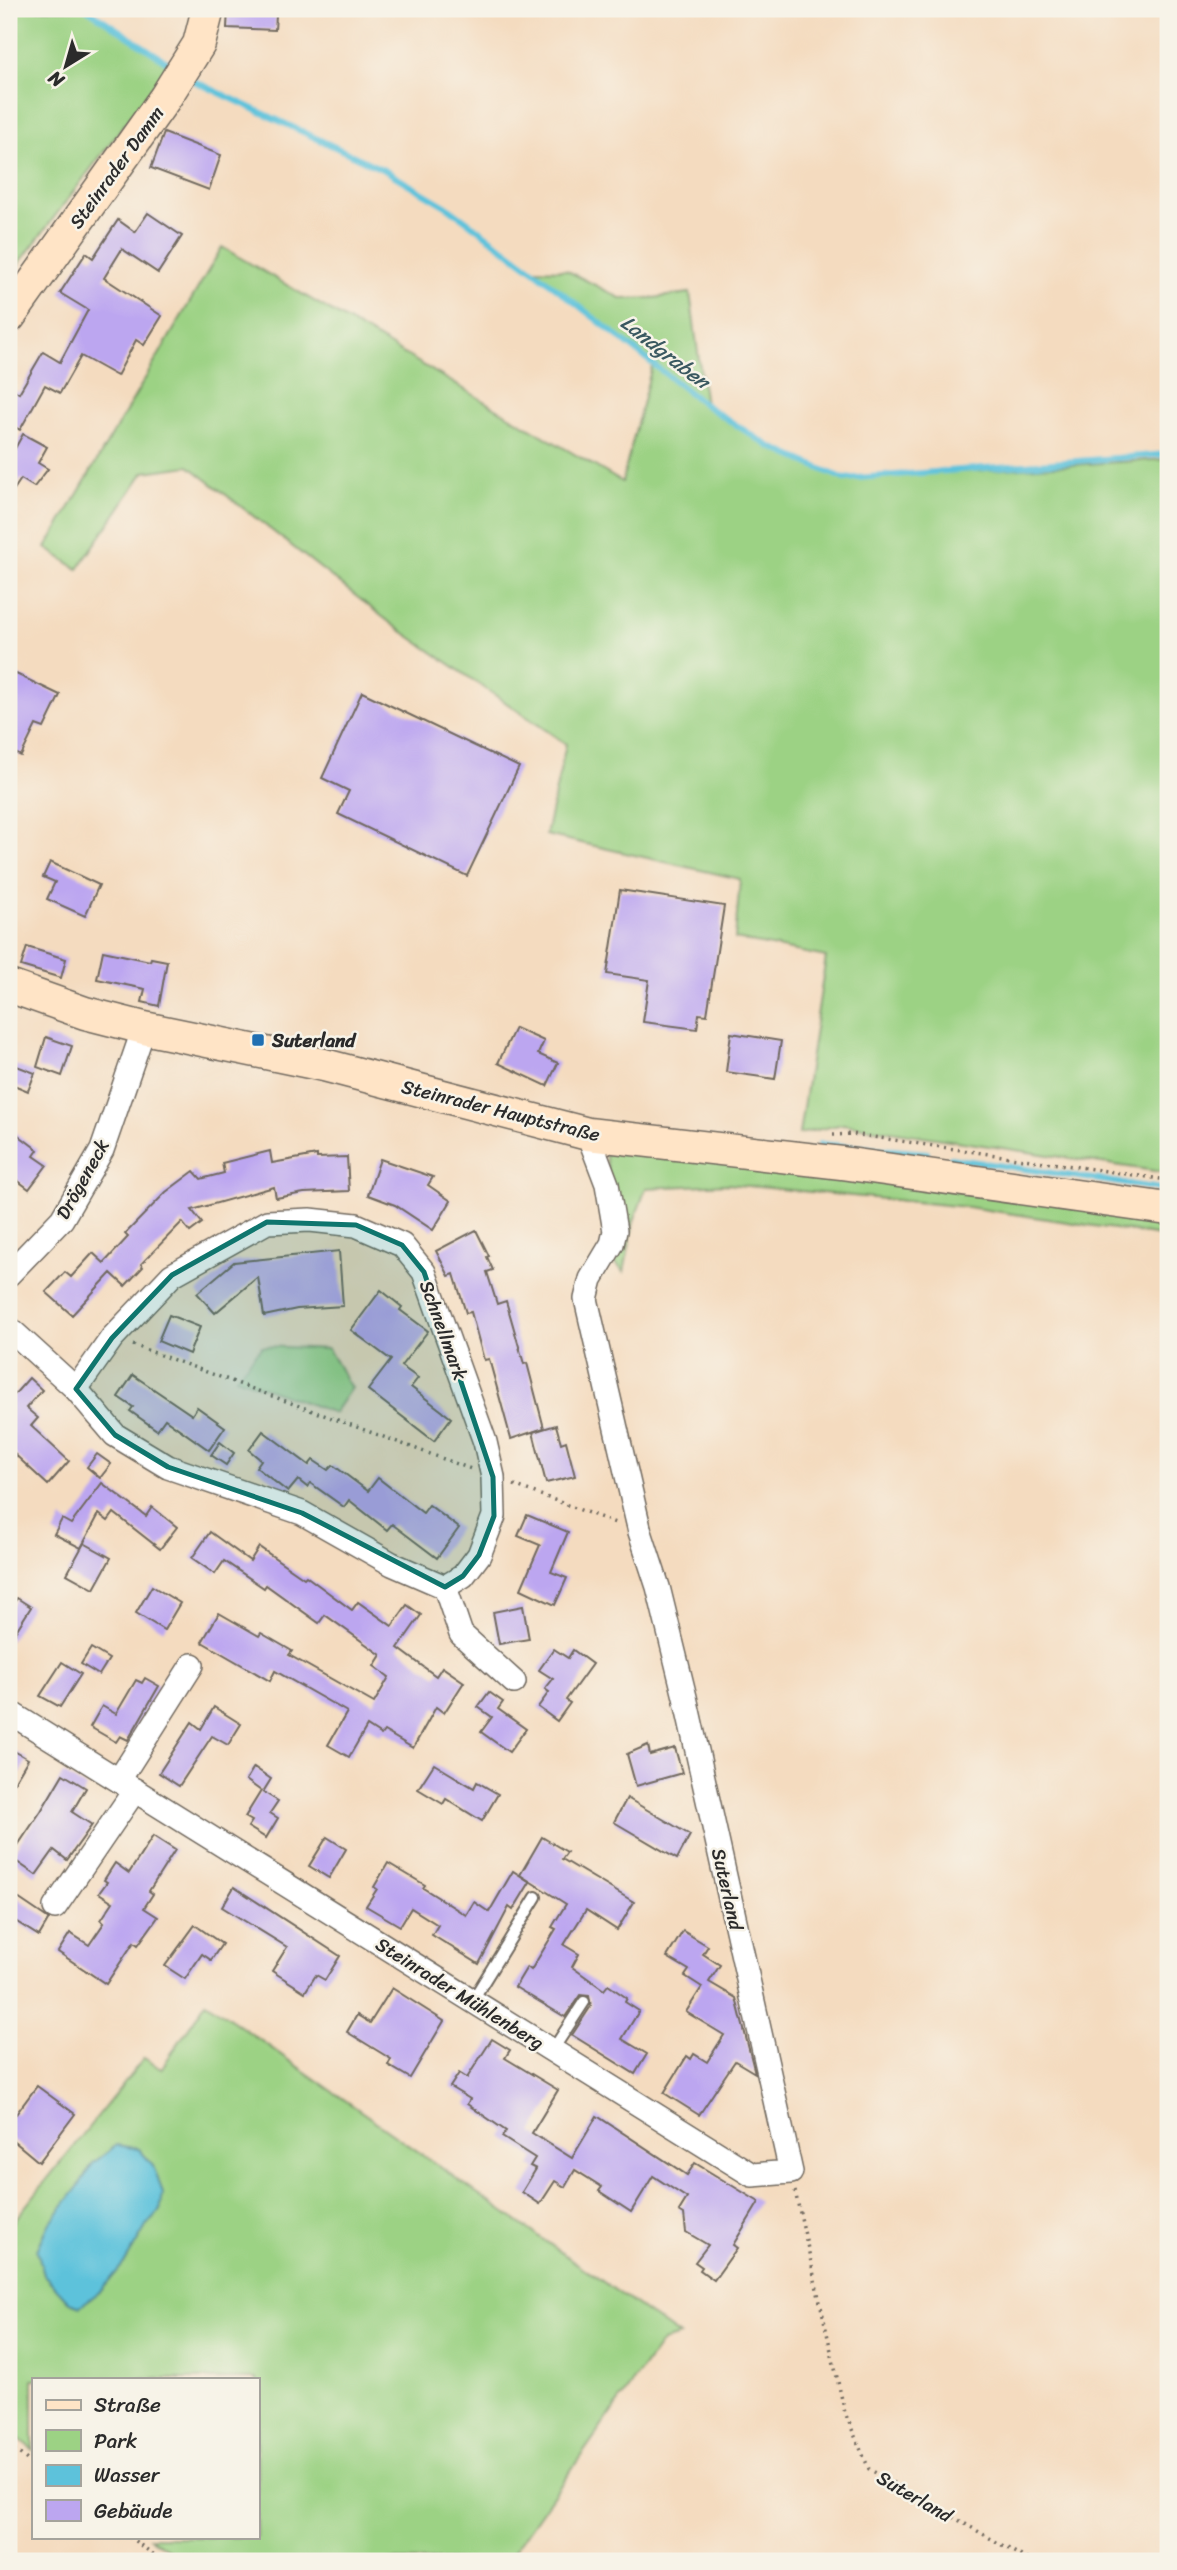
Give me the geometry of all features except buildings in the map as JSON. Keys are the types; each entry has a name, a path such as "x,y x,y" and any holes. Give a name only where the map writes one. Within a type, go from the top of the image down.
{"main road":[{"name":"Steinrader Damm","path":"9,317 165,98 200,44 208,9"},
{"name":"Steinrader Hauptstraße","path":"9,986 85,1013 144,1028 324,1065 588,1134 842,1163 1168,1209"}],"street":[{"name":"Drögeneck","path":"9,1274 62,1219 102,1150 144,1028"},
{"name":"Suterland","path":"588,1134 607,1184 615,1231 612,1244 591,1279 586,1299 640,1532 658,1587 685,1697 791,2172"},
{"name":"Schnellmark","path":"76,1389 112,1338 172,1275 267,1222 310,1220 356,1224 401,1245 424,1272 485,1442 493,1477 494,1516 479,1555 463,1576 445,1587"},
{"path":"9,1328 76,1389 115,1436 168,1467 302,1513 392,1564 445,1587 461,1633 514,1682"},
{"path":"55,1907 127,1785 192,1665"},
{"name":"Steinrader Mühlenberg","path":"9,1712 752,2175 791,2172"}],"lane":[{"path":"472,2001 536,1897"},
{"path":"552,2051 584,2002"}],"path":[{"path":"823,1136 852,1134 1168,1180"},
{"path":"112,1338 640,1532"},
{"name":"Suterland","path":"791,2172 845,2413 869,2469 1030,2561"},
{"path":"9,2445 32,2464"},
{"path":"130,2538 163,2561"}],"highlighted area":[{"path":"267,1222 356,1225 402,1245 424,1272 493,1477 494,1516 479,1555 463,1576 445,1587 302,1513 168,1467 115,1435 76,1389 112,1338 172,1275"}],"green space":[{"path":"9,9 87,9 170,64 9,277"},
{"path":"222,247 622,482 653,362 532,269 566,270 622,299 690,293 705,405 769,446 844,479 1168,459 1168,1173 843,1124 799,1134 826,957 735,939 740,879 546,835 566,744 393,625 189,466 144,472 78,569 46,548"},
{"path":"615,1152 765,1165 1168,1218 1168,1237 967,1207 727,1184 646,1188 634,1221 624,1272 614,1262 620,1235 605,1154"},
{"path":"262,1346 328,1349 351,1388 334,1413 236,1377"},
{"path":"206,2002 680,2336 662,2341 507,2561 184,2561 151,2538 259,2538 259,2378 32,2378 32,2449 9,2431 9,2227 144,2058 161,2069"}],"water":[{"path":"117,2145 139,2149 152,2164 163,2194 160,2211 147,2225 126,2261 101,2291 80,2306 69,2302 44,2275 37,2250 49,2224 93,2163"}],"waterway":[{"name":"Landgraben","path":"87,9 170,64"},
{"name":"Landgraben","path":"192,80 386,171 449,208 532,269 705,405 769,446 844,479 1168,454"},
{"path":"820,1144 927,1153"},
{"path":"950,1158 1168,1190"}],"place":[{"name":"Suterland","path":"258,1040"}]}
